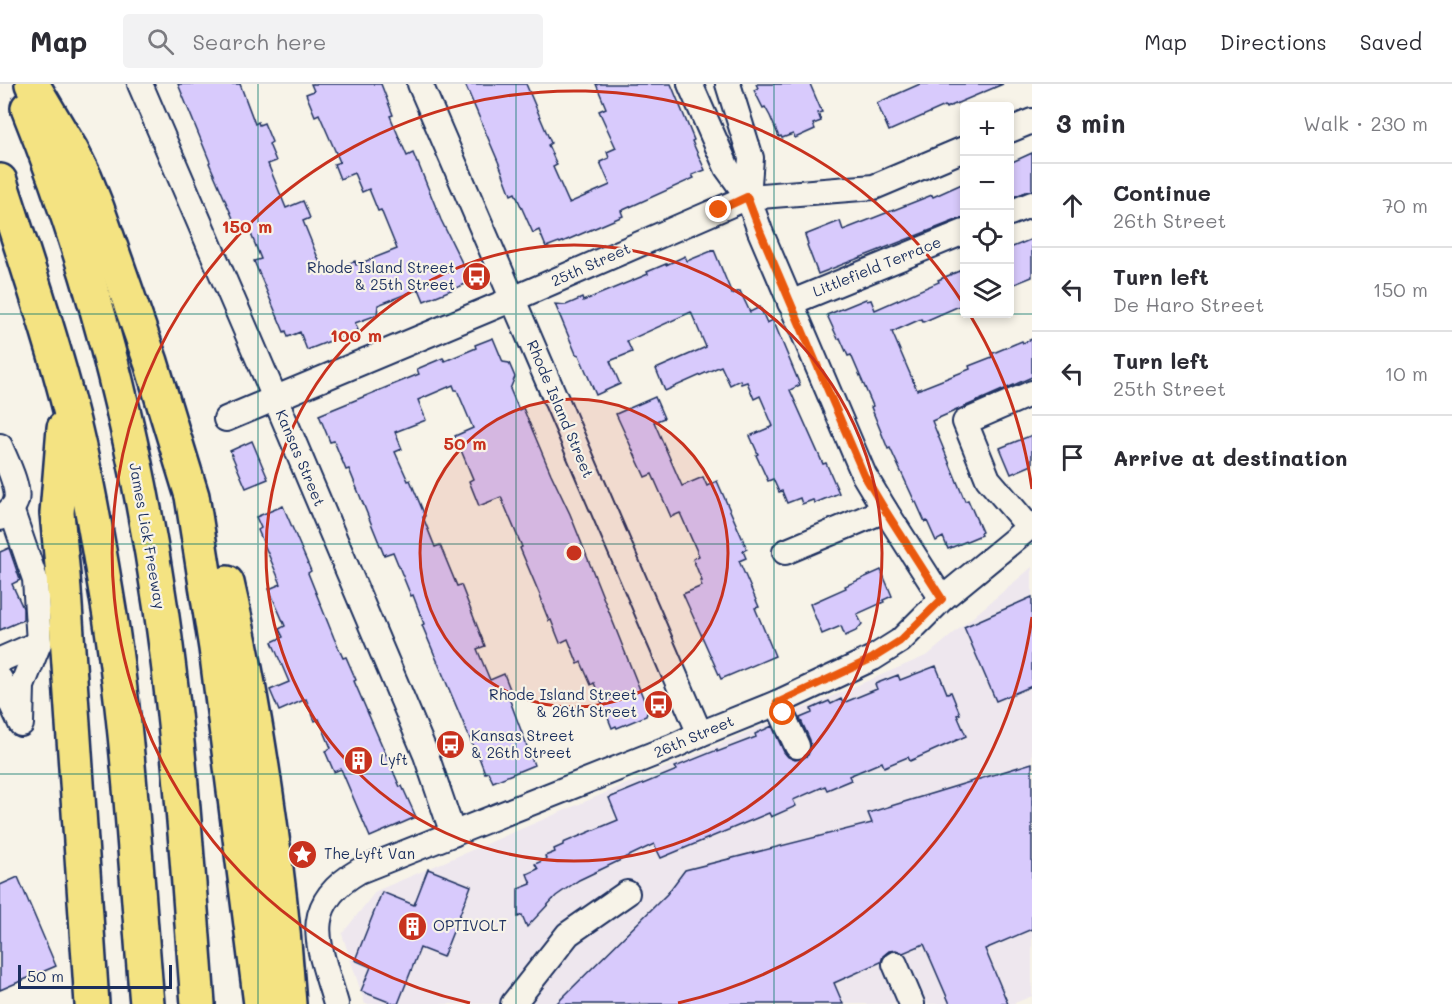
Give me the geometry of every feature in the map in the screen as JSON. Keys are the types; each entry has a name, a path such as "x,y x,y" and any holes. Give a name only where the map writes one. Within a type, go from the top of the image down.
{"highway":[{"name":"James Lick Freeway","path":"18,84 51,169 90,292 116,387 136,475 153,564 168,664 180,778 198,1004"},
{"path":"32,84 85,178 116,260 192,496 216,648 261,1004"},
{"path":"0,181 33,281 67,398 102,571 118,677 147,1004"},
{"path":"162,397 201,497 227,584 251,702 267,800 279,887 289,1004"},
{"path":"67,398 57,513 63,576 53,647 92,1004"},
{"path":"53,647 68,784 75,1004"}],"street":[{"name":"Kansas Street","path":"140,84 426,754 453,834"},
{"name":"Rhode Island Street","path":"420,84 700,734"},
{"path":"690,84 727,168 747,197 864,475 942,599"},
{"path":"728,84 752,158 747,197"},
{"path":"1014,128 1032,121"},
{"name":"25th Street","path":"226,419 513,299 747,197 874,188 960,151"},
{"path":"1014,211 1032,204"},
{"name":"Littlefield Terrace","path":"790,303 960,234"},
{"path":"1031,526 988,479 965,422 1032,393"},
{"path":"0,446 16,489 9,509 35,579 53,647"},
{"path":"785,552 885,510"},
{"name":"26th Street","path":"336,1004 319,942 318,926 327,898 347,878 359,871 777,703 873,658 900,641 942,599 1031,526"},
{"path":"0,660 53,647"},
{"path":"0,679 21,724 22,686 53,647"},
{"path":"777,703 797,746"},
{"path":"513,1004 568,934 627,893"},
{"path":"895,964 912,1004"}],"shaded area":[{"path":"1032,567 1032,996 1012,1004 365,1004 342,934 376,891 928,655"}],"building":[{"path":"178,84 240,84 255,124 264,123 272,142 269,144 276,161 268,164 286,208 303,201 310,218 303,221 324,273 355,261 356,265 397,249 381,210 378,211 369,189 362,192 354,173 340,179 334,164 340,162 319,114 315,116 306,94 314,91 311,84 381,84 393,115 390,116 407,156 413,153 418,163 441,220 469,277 468,283 424,301 419,289 378,305 377,315 355,323 358,330 307,350 300,332 288,337 254,261 261,259 247,224 238,227 237,222 235,223"},
{"path":"465,84 526,84 551,143 548,145 557,165 553,167 569,203 610,185 600,162 609,158 607,152 616,148 599,111 606,108 596,84 671,84 705,170 692,175 694,178 621,211 623,216 546,247 539,230 533,233 515,193 511,195"},
{"path":"756,84 810,84 822,112 818,113 821,121 813,124 815,129 795,138 793,134 779,137 770,116 754,90 758,88"},
{"path":"920,84 1003,84 889,131 877,103"},
{"path":"1032,153 1032,190 1014,197 1014,161"},
{"path":"960,185 960,219 818,274 805,235 840,221 843,230 932,195 933,197"},
{"path":"1032,239 1032,277 1014,284 1014,264 1014,246"},
{"path":"714,250 732,294 740,291 750,312 760,307 767,323 773,320 800,385 790,390 823,464 826,463 839,493 815,503 813,500 802,504 800,498 787,503 773,479 768,481 750,436 773,426 760,396 754,399 747,382 741,384 740,380 730,385 721,366 665,391 656,369 706,347 691,312 627,341 632,352 610,361 620,384 596,395 555,304 566,305 582,298 583,301 685,256 687,261"},
{"path":"960,271 960,306 923,322 921,319 892,332 917,390 970,369 969,366 992,357 991,354 1032,339 1032,377 932,421 965,501 968,500 982,532 981,535 948,549 943,537 936,541 927,521 925,522 890,448 888,449 851,355 848,356 827,315 866,299 871,300 875,310 939,282 938,280"},
{"path":"493,338 503,362 509,363 515,377 510,389 519,410 523,408 570,514 648,710 646,716 612,728 594,683 591,685 581,662 578,664 568,639 560,643 551,620 549,621 501,497 479,506 469,481 473,479 455,436 473,428 457,390 453,385 418,400 426,420 395,432 402,449 395,452 408,481 410,480 435,547 440,545 457,586 461,585 485,646 477,649 490,680 504,674 510,689 506,690 534,765 493,782 488,772 485,773 476,753 422,625 424,624 413,595 411,596 393,552 384,555 349,469 346,470 334,441 330,442 319,415 419,374 417,369 443,358 445,361"},
{"path":"655,397 664,418 654,422 682,486 703,477 707,486 717,481 747,549 743,551 746,558 739,561 759,607 755,608 775,656 721,679 683,594 702,586 693,559 699,556 680,513 671,517 652,474 645,477 616,414"},
{"path":"1032,435 1032,465 1011,474 1000,448"},
{"path":"252,441 268,479 246,488 230,451"},
{"path":"283,506 311,571 308,573 334,638 343,658 346,657 356,680 354,681 400,787 402,786 416,817 370,837 341,769 334,772 325,751 331,748 319,719 315,721 306,699 279,711 270,690 289,682 272,642 283,637 279,629 285,626 269,589 281,584 258,530 261,528 256,517"},
{"path":"9,548 20,580 12,584 23,608 23,620 0,630 0,552"},
{"path":"881,570 892,596 857,614 862,624 856,631 845,636 841,626 822,634 810,604"},
{"path":"1032,597 1032,686 996,701 964,627"},
{"path":"936,666 947,693 951,692 966,736 910,761 908,757 884,767 882,762 849,776 851,780 827,790 825,786 793,800 796,806 771,817 769,813 661,858 654,844 579,880 556,896 527,927 522,915 518,917 518,889 531,884 527,874 538,869 535,864 546,859 545,856 555,852 554,849 563,843 618,820 609,798 677,770 675,767 756,737 755,734 772,726 788,757 795,760 802,759 808,755 811,747 800,718 812,713 811,709 829,701 831,704 841,699 843,703 877,689 875,684 898,675 900,680"},
{"path":"1032,763 1032,929 985,949 1008,1004 950,1004 924,944 903,953 896,950 889,951 883,956 881,962 834,983 843,1004 556,1004 667,894 685,870 872,823 868,813"},
{"name":"OPTIVOLT","path":"428,869 471,886 443,957 420,948 398,1004 394,1004 361,991 371,967 355,960 382,892 414,905"},
{"path":"18,877 56,966 0,990 0,885"}],"place":[{"name":"Rhode Island Street & 25th Street","path":"476,277"},
{"name":"Rhode Island Street & 26th Street","path":"658,704"},
{"name":"Kansas Street & 26th Street","path":"450,745"},
{"name":"Lyft","path":"359,760"},
{"name":"The Lyft Van","path":"303,854"},
{"name":"OPTIVOLT","path":"412,926"}],"route":[{"path":"719,210 747,197 864,475 942,599 900,641 842,674 777,703 783,713"}]}
